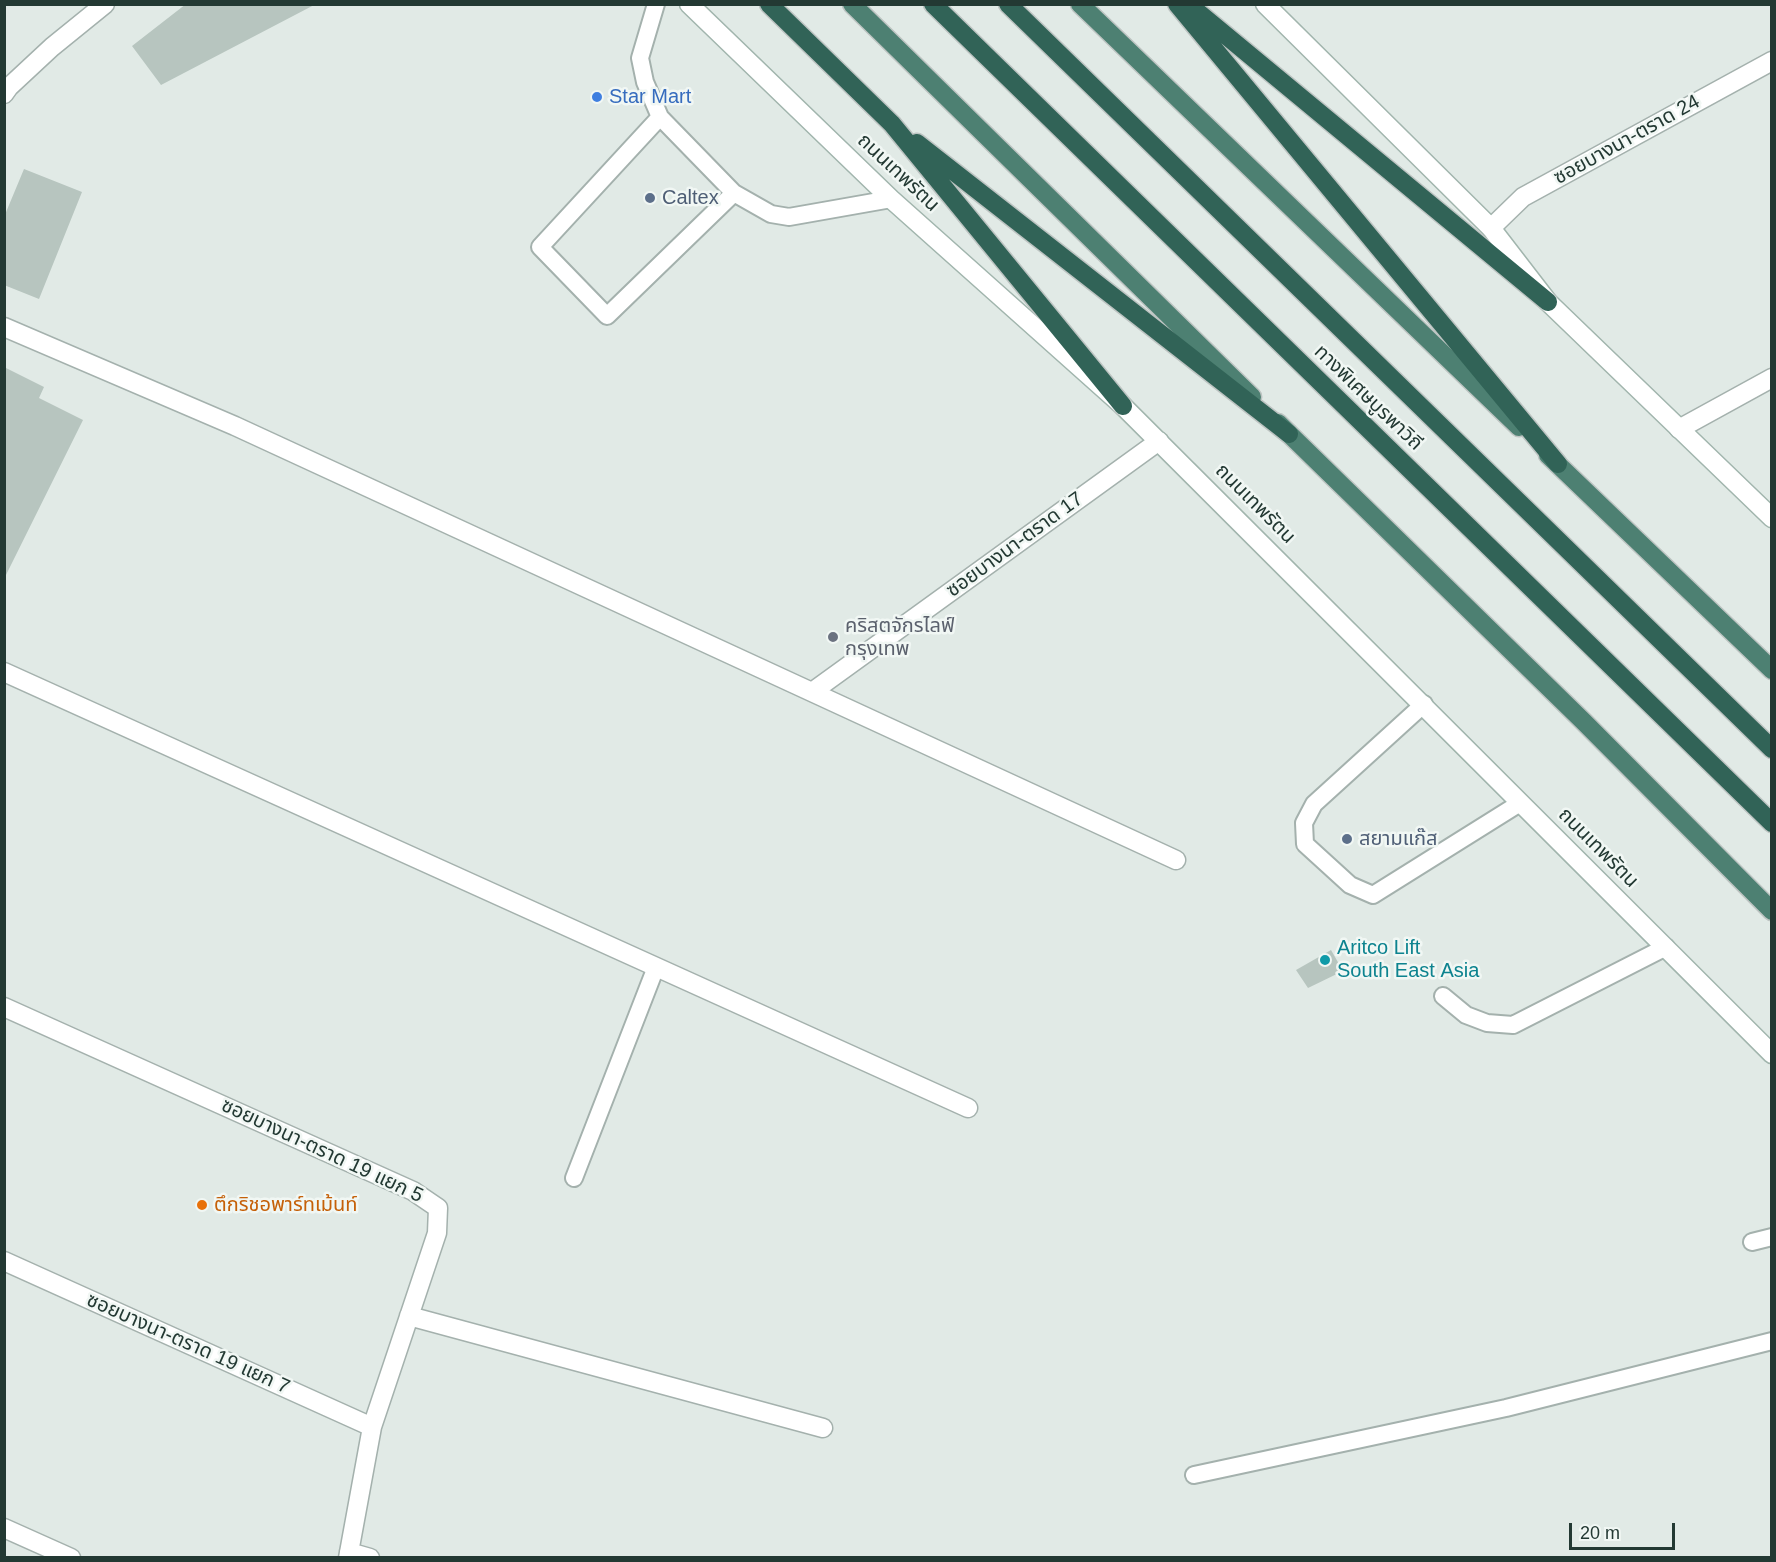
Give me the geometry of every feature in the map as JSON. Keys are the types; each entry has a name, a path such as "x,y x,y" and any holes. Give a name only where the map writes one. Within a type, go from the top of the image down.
{"highway":[{"path":"769,4 892,124 1124,406"},
{"path":"852,4 1584,722 1772,911"},
{"name":"ทางพิเศษบูรพาวิถี","path":"933,4 1772,823"},
{"name":"ทางพิเศษบูรพาวิถี","path":"1008,4 1772,749"},
{"path":"1080,4 1772,670"},
{"path":"1177,4 1557,464"},
{"path":"1188,4 1548,302"},
{"path":"892,124 1289,434"}],"street":[{"path":"6,88 52,46 105,4"},
{"name":"ถนนเทพรัตน","path":"689,4 891,199 1124,406 1772,1054"},
{"path":"1265,4 1491,228 1548,302 1679,429 1767,507"},
{"name":"ซอยบางนา-ตราด 24","path":"1491,228 1523,197 1772,61"},
{"path":"4,327 185,404 1176,860"},
{"path":"1679,429 1772,378"},
{"name":"ซอยบางนา-ตราด 17","path":"812,692 1159,441"},
{"path":"4,672 968,1108"},
{"name":"ซอยบางนา-ตราด 19 แยก 5","path":"4,1007 402,1186 438,1208 437,1233 372,1427 348,1555"},
{"path":"1726,1008 1772,1039"},
{"name":"ซอยบางนา-ตราด 19 แยก 7","path":"4,1261 372,1427"},
{"path":"409,1316 823,1428"},
{"path":"4,1528 71,1557"},
{"path":"348,1555 370,1557"}],"lane":[{"path":"656,4 640,58 645,82 660,117 734,194 771,214 789,217 891,199"},
{"path":"660,117 540,247 607,316 734,194"},
{"path":"1424,704 1314,804 1304,823 1305,844 1350,885 1373,895 1520,803"},
{"path":"1443,996 1466,1016 1487,1023 1513,1025 1666,947"},
{"path":"574,1178 656,967"},
{"path":"1752,1242 1772,1237"},
{"path":"1194,1475 1506,1408 1772,1341"}],"building":[{"path":"186,4 316,4 161,85 132,46"},
{"path":"24,169 82,192 39,299 4,285 4,217"},
{"path":"4,367 44,387 39,398 83,420 4,579"},
{"name":"Aritco Lift South East Asia","path":"1331,950 1343,971 1308,988 1296,970"}],"place":[{"name":"Star Mart","path":"597,97"},
{"name":"Caltex","path":"650,198"},
{"name":"คริสตจักรไลฟ์ กรุงเทพ","path":"833,637"},
{"name":"สยามแก๊ส","path":"1347,839"},
{"name":"Aritco Lift South East Asia","path":"1325,960"},
{"name":"ตึกริชอพาร์ทเม้นท์","path":"202,1205"}]}
